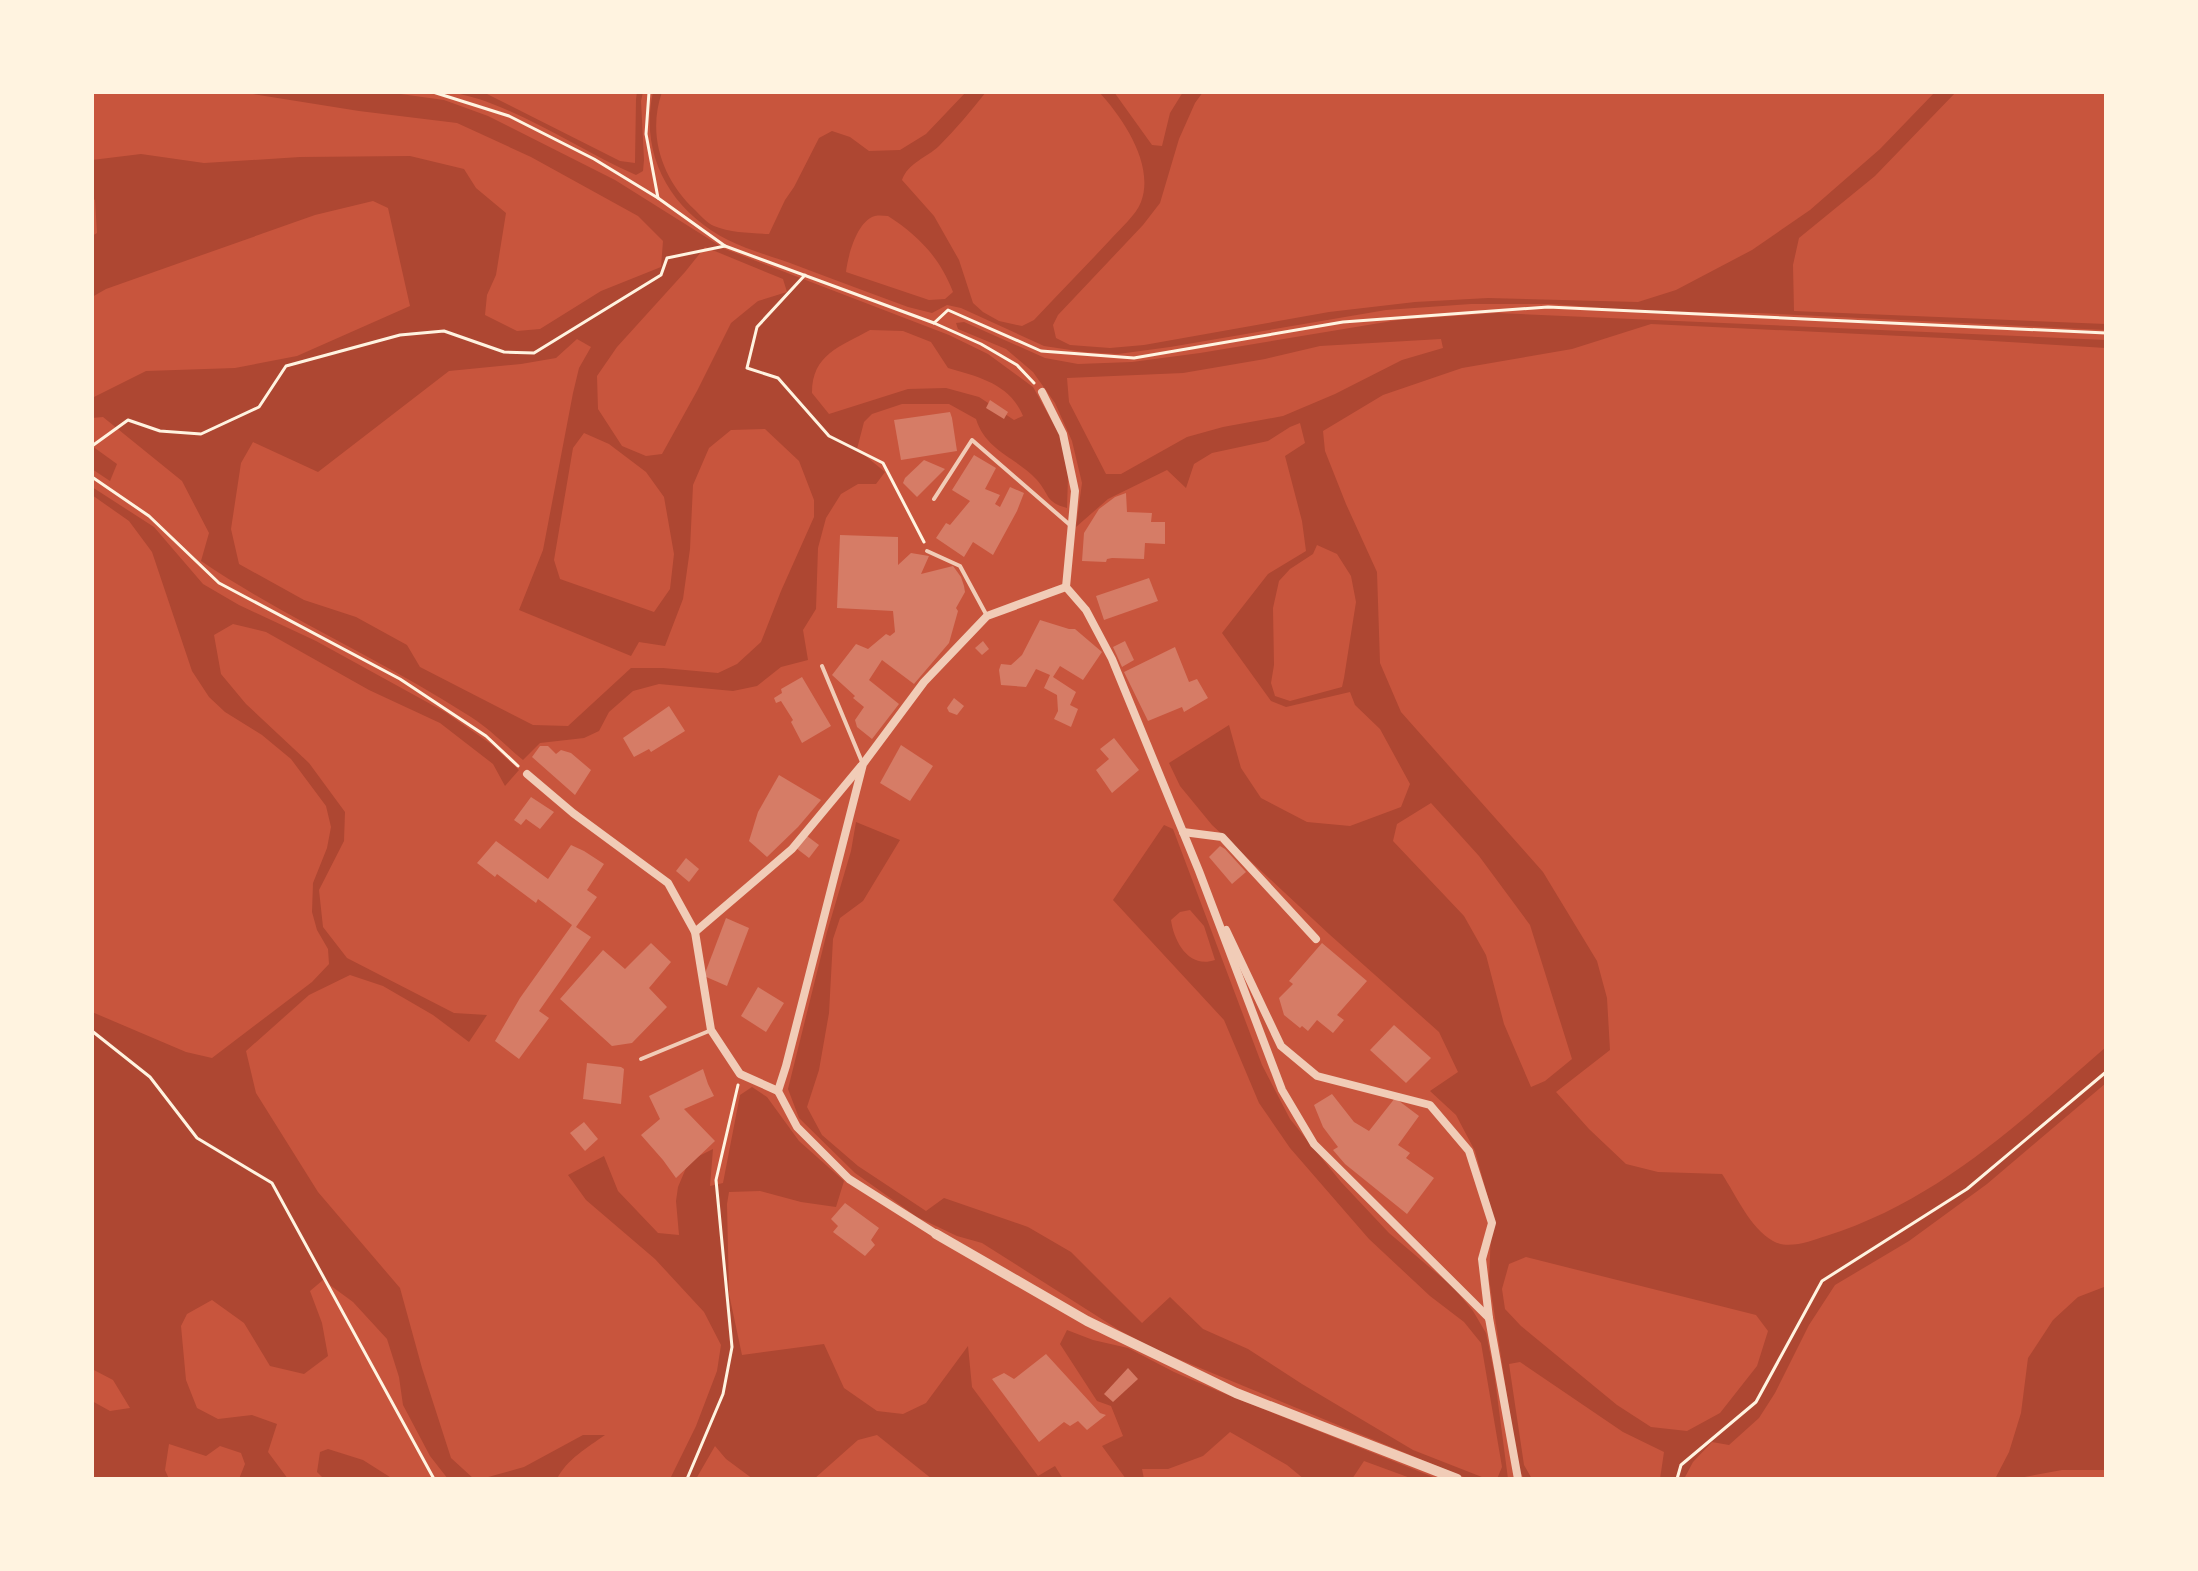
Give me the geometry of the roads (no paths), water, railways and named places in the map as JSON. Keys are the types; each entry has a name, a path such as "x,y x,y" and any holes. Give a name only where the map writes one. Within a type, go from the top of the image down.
{"street":[{"path":"1042,392 1063,434 1075,491 1066,587 1086,610 1112,659 1199,871 1282,1090 1314,1144 1489,1318"},
{"path":"695,932 792,849 863,764 924,682 987,616 1066,587"},
{"path":"778,1091 863,764"},
{"path":"527,774 573,813 668,883 695,932 711,1030 740,1074 778,1091 797,1127 849,1179 936,1234 1087,1321 1236,1393 1457,1479"},
{"path":"1183,832 1222,837 1316,939"},
{"path":"1199,871 1281,1046 1317,1076 1430,1105 1469,1151 1492,1223 1482,1259 1489,1318 1518,1479"}],"lane":[{"path":"934,499 972,440 1072,526"},
{"path":"927,551 960,566 987,616"},
{"path":"822,666 863,764"},
{"path":"641,1059 711,1030"}]}
